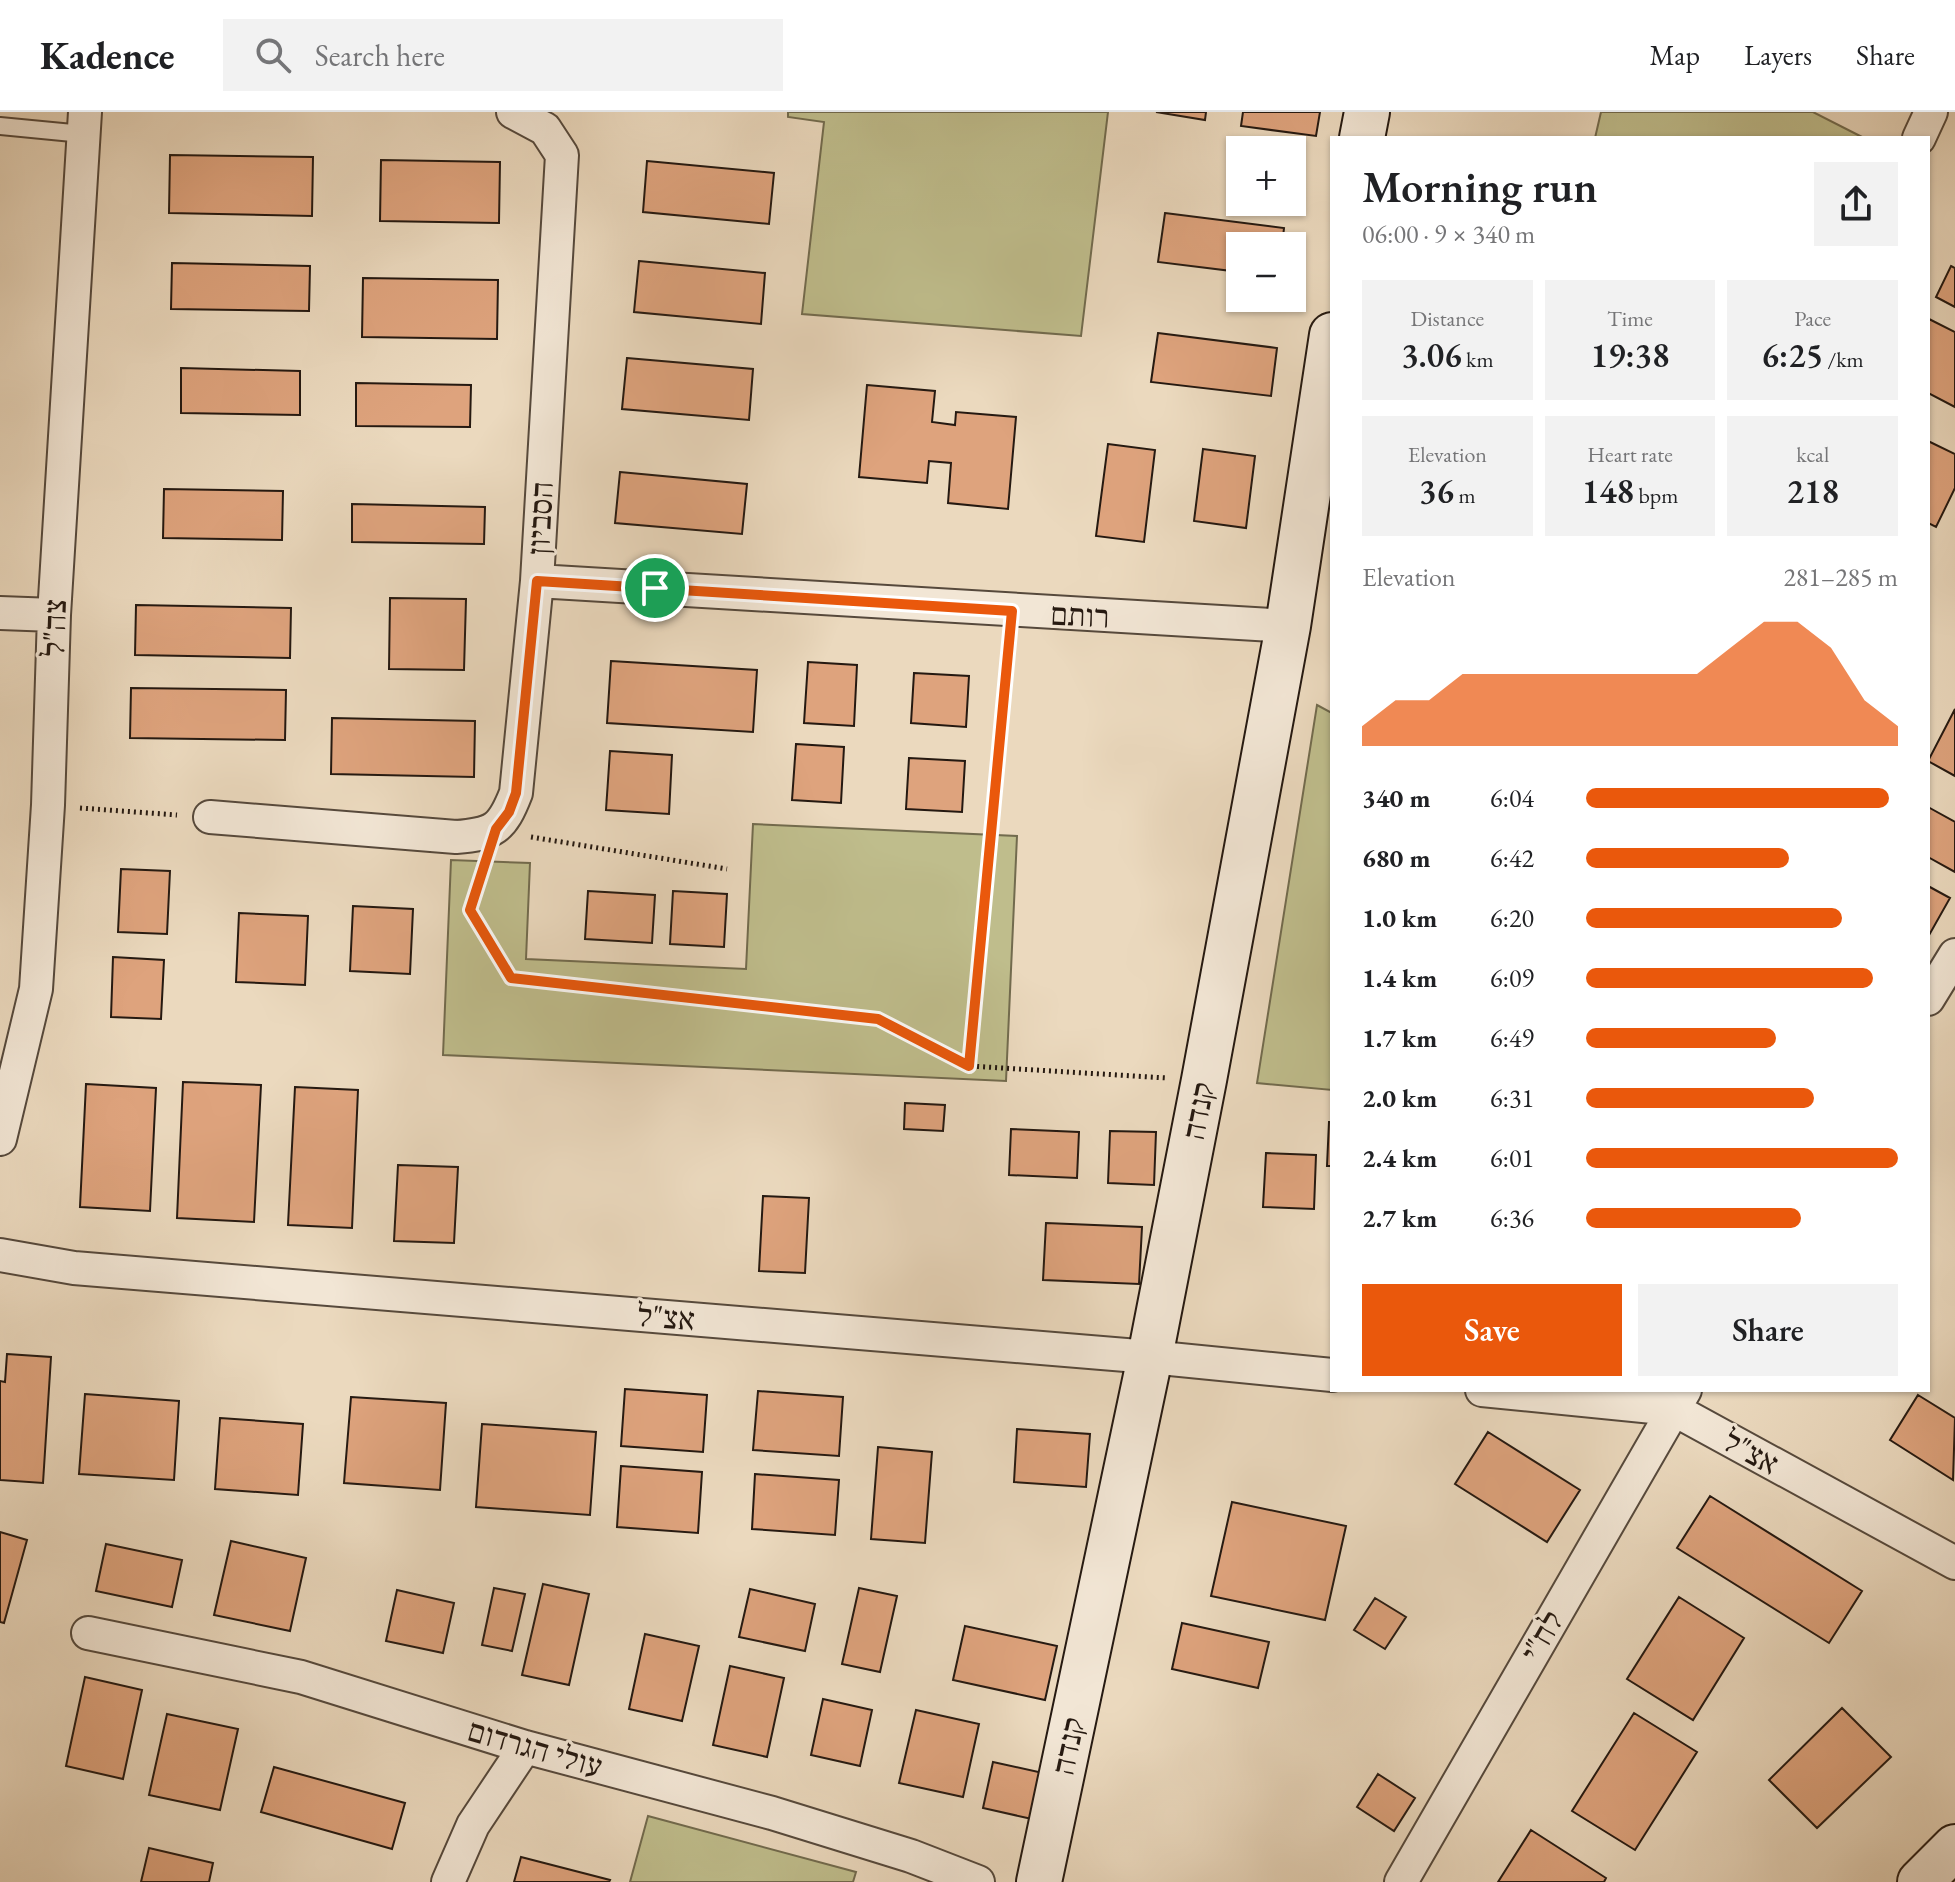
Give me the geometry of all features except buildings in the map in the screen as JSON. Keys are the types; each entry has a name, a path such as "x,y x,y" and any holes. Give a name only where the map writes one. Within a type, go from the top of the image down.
{"street":[{"path":"513,112 549,120"},
{"path":"1362,136 1367,112"},
{"path":"1920,136 1931,112"},
{"name":"הסביון","path":"496,829 509,812 516,793 537,581 562,155 549,120"},
{"name":"צה\"ל","path":"0,1139 36,989 48,805 54,615 84,123"},
{"name":"קנדה","path":"1039,1882 1150,1357 1204,1080 1288,626 1330,348"},
{"name":"רותם","path":"537,581 1288,626"},
{"path":"0,613 54,615"},
{"path":"210,817 456,837 480,835 496,829"},
{"path":"1930,993 1955,955"},
{"name":"אצ\"ל","path":"0,1255 74,1268 1150,1357 1330,1375"},
{"name":"אצ\"ל","path":"1521,1392 1679,1400 1955,1563"},
{"name":"לח\"י","path":"1401,1882 1679,1400"},
{"name":"עולי הגרדום","path":"88,1633 301,1677 525,1747 772,1813 911,1856 978,1882"},
{"path":"448,1882 473,1825 525,1747"},
{"path":"1920,1882 1955,1847"}],"lane":[{"path":"0,126 84,123"}],"path":[{"path":"969,1066 1012,611"},
{"path":"48,805 210,817"},
{"path":"727,869 496,829 470,910 511,978 878,1019 969,1066 1204,1080"}],"shaded area":[{"path":"788,112 1108,112 1081,336 802,314 824,122 788,117"},
{"path":"1601,112 1813,112 1860,136 1595,136"},
{"path":"1317,705 1330,712 1330,1090 1257,1083"},
{"path":"753,824 1017,836 1006,1081 443,1055 451,860 530,863 526,959 746,969"},
{"path":"648,1816 856,1872 853,1882 630,1882"}],"route":[{"path":"537,581 655,588 1012,611 969,1066 878,1019 511,978 470,910 496,829 509,812 516,793 537,581"}]}
